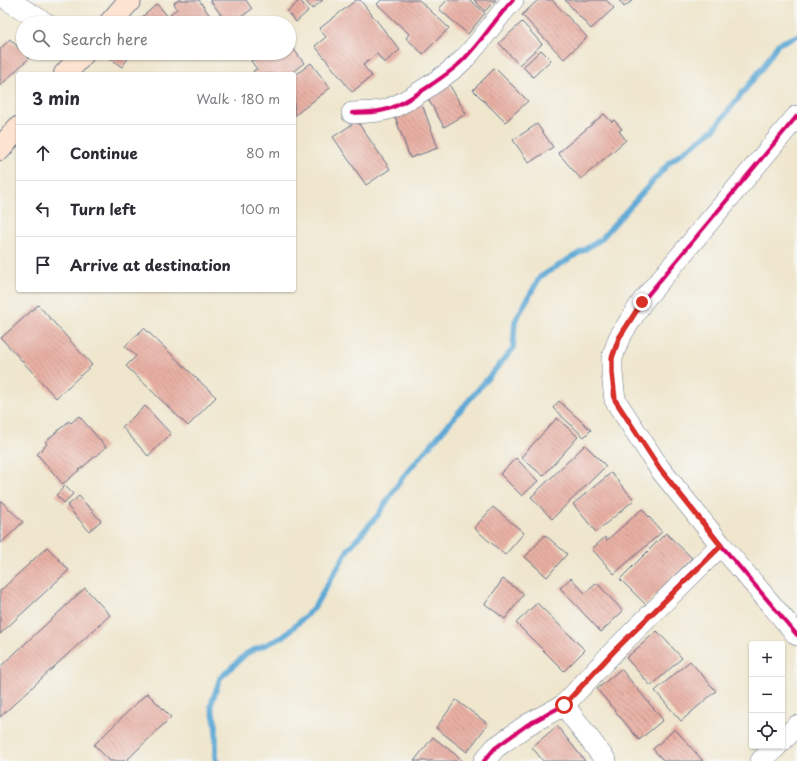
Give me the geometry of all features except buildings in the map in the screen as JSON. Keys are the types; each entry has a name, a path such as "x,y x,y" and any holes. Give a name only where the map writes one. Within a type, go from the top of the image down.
{"main road":[{"path":"116,16 130,0"},
{"path":"67,72 78,60"},
{"path":"0,149 16,130"}],"street":[{"path":"8,0 34,16"},
{"path":"352,112 375,112 388,109 402,103 464,60 483,38 495,19 513,0"},
{"path":"797,116 642,302 619,338 612,358 615,400 660,469 721,546 797,635"},
{"path":"484,761 495,748 527,725 564,705 615,650 721,546"},
{"path":"564,705 606,761"},
{"path":"785,738 797,726"},
{"path":"761,761 774,749"}],"waterway":[{"path":"216,761 216,725 211,705 220,678 247,653 283,637 313,609 349,548 378,515 402,478 513,349 515,321 540,277 600,240 670,162 714,129 763,67 778,44 797,36"}],"cycle path":[{"path":"352,113 375,112 396,106 439,79 458,65 471,52 513,0"},
{"path":"797,116 642,302 619,338 612,358 615,400 660,469 721,545 797,635"},
{"path":"484,761 495,748 527,725 564,705 615,650 721,545"}],"route":[{"path":"564,705 615,650 721,546 660,469 615,400 612,358 619,338 642,302"}]}
